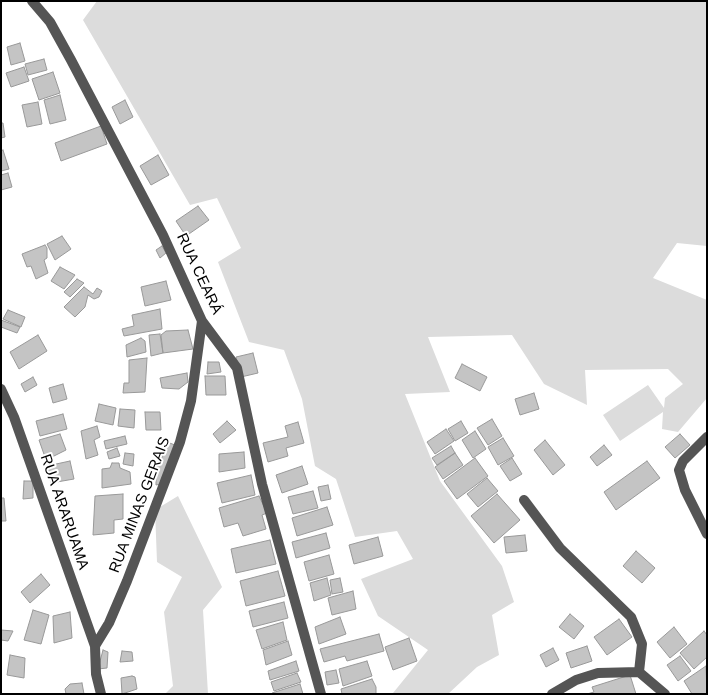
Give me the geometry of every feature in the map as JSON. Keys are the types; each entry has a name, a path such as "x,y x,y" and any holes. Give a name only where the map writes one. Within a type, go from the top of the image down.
{"street":[{"name":"RUA CEARÁ","path":"32,1 50,22 164,234 202,320 237,368 262,484 321,694"},
{"name":"RUA MINAS GERAIS","path":"95,646 109,623 127,581 180,442 191,401 202,320"},
{"name":"RUA ARARUAMA","path":"1,389 14,417 95,646"},
{"path":"707,437 683,461 680,470 685,490 707,534"},
{"path":"524,500 560,548 631,617 642,644 639,672"},
{"path":"95,646 96,674 101,694"},
{"path":"552,694 576,680 598,673 639,672 665,694"},
{"path":"648,694 652,683"}],"shaded area":[{"path":"97,1 707,1 707,246 677,243 653,278 707,300 707,398 678,432 662,429 663,412 620,441 603,415 648,385 664,408 665,398 683,384 668,369 585,370 587,405 544,384 512,335 428,337 450,392 405,394 440,481 502,566 514,602 492,615 499,655 477,667 448,694 393,693 428,650 378,616 361,579 413,559 397,531 355,537 336,479 315,466 302,399 284,350 249,342 218,262 241,248 217,198 190,205 83,20"},
{"path":"178,496 222,587 203,610 208,694 165,694 173,686 164,612 182,577 157,562 155,510"}],"building":[{"path":"20,43 25,61 11,65 7,47"},
{"path":"44,59 47,70 28,75 25,64"},
{"path":"24,67 29,81 11,87 6,73"},
{"path":"53,72 60,93 39,100 32,79"},
{"path":"60,95 66,120 50,124 44,100"},
{"path":"125,100 133,117 120,124 112,107"},
{"path":"38,102 42,124 27,127 22,105"},
{"path":"1,123 3,123 5,137 1,138"},
{"path":"101,126 107,144 61,161 55,143"},
{"path":"3,150 9,169 1,171 1,151"},
{"path":"158,155 169,175 151,185 140,166"},
{"path":"8,173 12,187 1,190 1,175"},
{"path":"198,206 209,220 186,236 176,221"},
{"path":"62,236 71,249 55,260 47,244"},
{"path":"45,245 47,248 47,258 44,260 48,273 36,279 31,266 27,267 22,254"},
{"path":"162,246 166,253 160,258 156,250"},
{"path":"60,267 75,275 64,289 51,281"},
{"path":"77,279 84,283 70,297 64,292"},
{"path":"166,281 171,300 145,306 141,287"},
{"path":"84,287 93,294 97,288 102,291 99,297 94,299 88,295 85,307 75,317 64,307"},
{"path":"160,309 162,329 124,336 122,329 134,326 132,315"},
{"path":"8,310 25,317 21,327 3,319"},
{"path":"1,320 20,327 17,333 1,327"},
{"path":"188,330 193,349 163,353 161,335 166,331"},
{"path":"160,334 163,353 151,356 149,335"},
{"path":"38,335 47,351 19,369 10,352"},
{"path":"141,338 145,341 146,352 127,357 126,345"},
{"path":"253,353 258,373 241,377 236,357"},
{"path":"147,358 145,392 123,393 124,383 129,383 129,360"},
{"path":"208,362 219,362 221,372 207,374"},
{"path":"462,364 487,377 480,391 455,378"},
{"path":"187,373 188,382 179,389 162,388 160,378"},
{"path":"205,376 225,376 226,395 206,395"},
{"path":"33,377 37,385 25,392 21,384"},
{"path":"63,384 67,399 53,403 49,388"},
{"path":"534,393 539,409 520,415 515,399"},
{"path":"99,404 116,408 113,425 95,421"},
{"path":"120,409 135,410 134,428 118,426"},
{"path":"145,412 160,412 161,430 146,430"},
{"path":"63,414 67,429 40,436 36,421"},
{"path":"492,419 502,436 488,445 477,428"},
{"path":"227,421 236,430 220,443 213,434"},
{"path":"461,421 468,433 455,441 448,429"},
{"path":"298,422 304,443 286,448 288,456 268,462 263,443 288,437 285,426"},
{"path":"97,426 100,437 94,440 98,455 86,459 81,431"},
{"path":"446,429 454,441 435,454 427,442"},
{"path":"475,431 486,449 473,458 462,440"},
{"path":"60,434 66,450 46,460 39,440"},
{"path":"680,434 690,445 675,458 665,447"},
{"path":"125,436 127,444 106,449 104,441"},
{"path":"503,438 514,456 498,465 488,447"},
{"path":"545,440 565,465 553,475 534,450"},
{"path":"167,442 175,445 162,484 156,485 156,475 154,474 157,460 161,460"},
{"path":"604,445 612,455 597,466 590,457"},
{"path":"451,446 455,453 437,465 432,458"},
{"path":"117,448 120,456 109,459 107,452"},
{"path":"244,452 245,468 219,472 219,454"},
{"path":"125,453 134,454 133,466 123,464"},
{"path":"455,453 463,465 443,479 435,467"},
{"path":"475,458 488,476 457,499 444,481"},
{"path":"512,458 522,474 510,481 500,466"},
{"path":"70,461 74,479 51,483 47,466"},
{"path":"647,461 660,478 616,510 604,492"},
{"path":"112,463 119,463 120,468 130,472 131,484 102,488 102,469 110,468"},
{"path":"302,466 308,484 282,493 276,475"},
{"path":"251,475 255,495 222,503 217,483"},
{"path":"487,478 498,491 478,507 467,494"},
{"path":"24,481 33,481 33,498 23,499"},
{"path":"328,485 331,499 321,501 318,487"},
{"path":"313,491 318,508 293,514 288,497"},
{"path":"123,494 123,519 114,520 114,533 93,535 95,496"},
{"path":"497,494 520,520 494,543 471,516"},
{"path":"259,496 267,513 262,515 266,529 243,536 238,523 224,527 219,508"},
{"path":"1,498 4,498 6,521 1,521"},
{"path":"327,507 333,525 297,536 292,518"},
{"path":"326,533 330,548 296,558 292,542"},
{"path":"525,535 527,551 506,553 504,537"},
{"path":"378,537 383,556 354,564 349,545"},
{"path":"270,540 276,564 236,573 231,549"},
{"path":"636,551 655,568 642,583 623,566"},
{"path":"329,555 334,574 309,581 304,562"},
{"path":"278,571 285,596 246,606 240,581"},
{"path":"41,574 50,585 30,603 21,592"},
{"path":"327,578 331,595 314,601 310,583"},
{"path":"340,578 343,592 332,594 330,580"},
{"path":"353,591 356,609 332,615 328,598"},
{"path":"284,602 288,618 253,627 249,611"},
{"path":"33,610 49,615 41,644 24,640"},
{"path":"70,612 72,638 54,643 53,616"},
{"path":"570,614 584,626 574,639 559,627"},
{"path":"340,617 346,634 319,644 315,627"},
{"path":"619,619 632,637 607,655 594,637"},
{"path":"283,622 287,640 262,649 256,630"},
{"path":"674,627 687,644 670,658 657,642"},
{"path":"1,630 13,631 8,641 1,640"},
{"path":"704,631 707,635 707,657 694,669 680,653"},
{"path":"379,634 384,651 347,661 345,656 324,662 320,649"},
{"path":"409,638 417,661 393,670 385,647"},
{"path":"288,641 292,655 266,665 263,650"},
{"path":"587,646 592,661 571,668 566,653"},
{"path":"553,648 559,660 546,667 540,655"},
{"path":"103,650 108,652 107,668 98,669"},
{"path":"122,651 132,652 133,661 120,662"},
{"path":"10,655 25,658 24,678 7,675"},
{"path":"680,656 691,671 678,681 667,665"},
{"path":"296,661 299,671 270,680 268,671"},
{"path":"367,661 372,676 343,686 339,669"},
{"path":"706,666 707,694 692,694 684,681"},
{"path":"336,670 339,683 327,685 325,672"},
{"path":"297,673 301,682 274,691 271,682"},
{"path":"630,675 636,694 587,694 594,692 592,687"},
{"path":"135,677 137,689 122,694 121,678"},
{"path":"372,679 376,687 376,694 342,694 341,689"},
{"path":"82,683 84,694 66,694 65,689 70,684"},
{"path":"300,684 303,694 272,694 272,693"}]}
